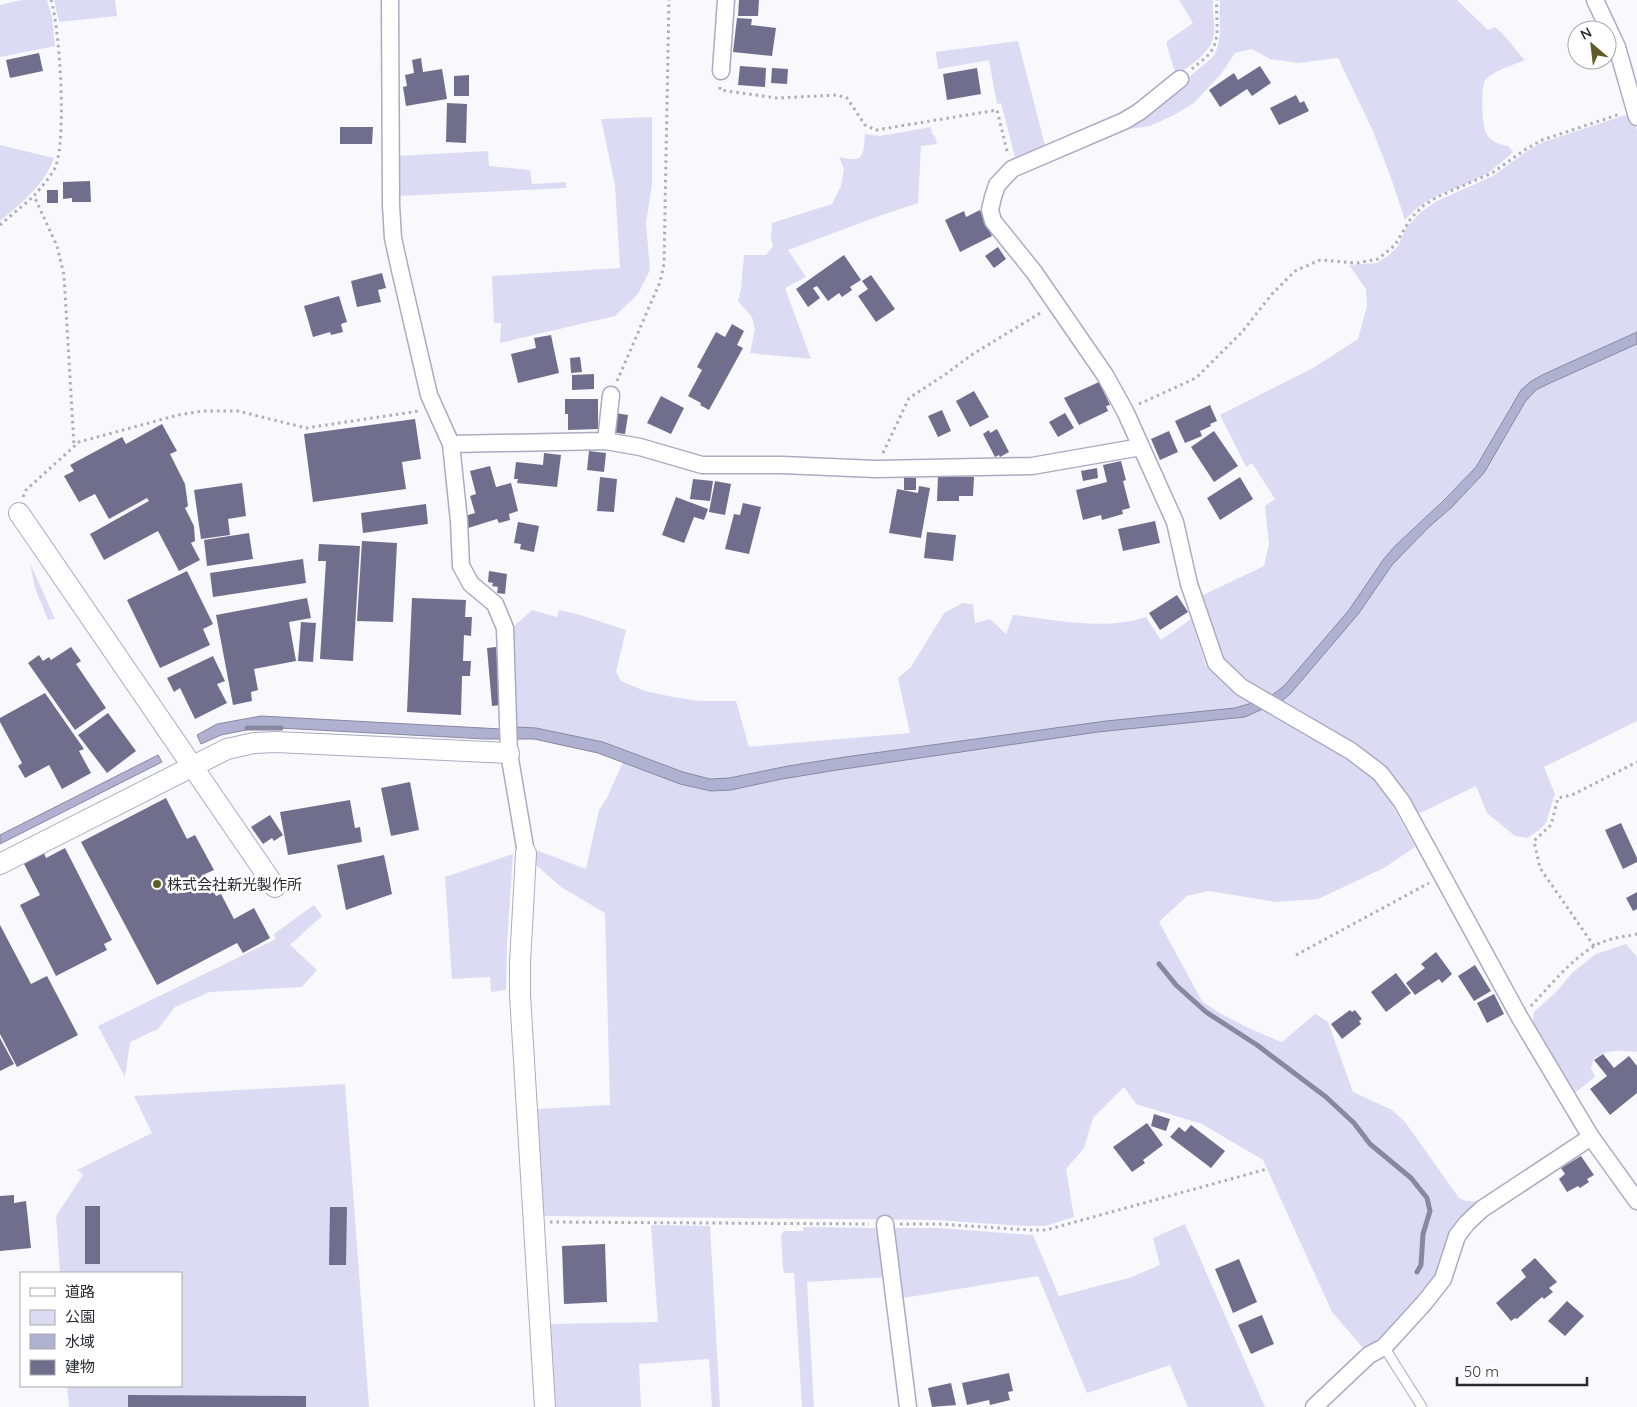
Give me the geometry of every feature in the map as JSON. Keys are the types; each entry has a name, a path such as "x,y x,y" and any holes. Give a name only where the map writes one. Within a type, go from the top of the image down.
{"street":[{"path":"390,0 391,205 393,238 427,386 434,409 451,444 459,521 460,566 471,584 495,604 505,628 509,753 526,853 520,995 545,1407"},
{"path":"721,72 726,0"},
{"path":"1595,0 1616,47 1636,113"},
{"path":"1180,79 1139,112 1124,121 1012,169 997,185 990,210 993,222 1034,272 1105,375 1125,411 1174,522 1189,584 1216,663 1241,686 1351,751 1380,772 1402,802 1520,1018 1591,1137 1637,1201"},
{"path":"606,441 611,395"},
{"path":"451,444 606,441 640,447 702,465 782,465 876,469 1032,466 1141,446"},
{"path":"19,513 275,887"},
{"path":"0,864 227,749 254,743 276,742 509,753"},
{"path":"1314,1407 1369,1355 1384,1347 1425,1302 1443,1278 1457,1236 1467,1223 1482,1209 1591,1137"},
{"path":"885,1224 908,1407"}],"lane":[{"path":"1384,1347 1422,1407"}],"path":[{"path":"0,225 34,196 55,167 61,137 60,73 56,24 51,0"},
{"path":"611,395 660,282 664,264 669,0"},
{"path":"1180,79 1209,54 1214,47 1217,36 1217,0"},
{"path":"721,72 720,90 777,98 837,94 847,98 865,126 876,130 997,110 1012,169"},
{"path":"1125,411 1196,378 1242,332 1272,294 1295,271 1320,260 1357,263 1378,259 1396,245 1411,218 1423,206 1437,198 1492,173 1542,140 1636,113"},
{"path":"34,196 57,246 64,275 74,446"},
{"path":"876,469 909,398 974,354 1055,304"},
{"path":"19,513 26,490 79,442 178,415 203,411 238,410 306,428 434,409"},
{"path":"1594,946 1540,868 1534,841 1552,825 1558,798 1572,795 1637,762"},
{"path":"1296,955 1442,876"},
{"path":"1520,1018 1569,966 1594,946 1612,939 1637,934"},
{"path":"535,1222 939,1224 1046,1230 1267,1169"}],"green space":[{"path":"22,0 47,0 52,17 55,46 0,57 0,5"},
{"path":"54,0 115,0 117,16 59,22"},
{"path":"1179,0 1213,0 1214,28 1210,46 1200,57 1176,76 1166,42 1193,23"},
{"path":"1220,0 1457,0 1488,30 1495,27 1525,60 1494,73 1486,79 1483,89 1483,114 1486,133 1493,141 1508,146 1513,152 1489,172 1424,203 1405,220 1373,131 1338,58 1298,63 1270,59 1252,49 1235,53 1221,74 1194,103 1174,115 1150,126 1114,131 1146,113 1213,57 1220,36"},
{"path":"1018,41 1046,149 1022,158 1015,157 1001,103 997,104 989,60 938,69 936,52"},
{"path":"1632,113 1637,131 1637,332 1530,382 1513,402 1476,467 1383,560 1349,610 1284,686 1270,696 1253,687 1233,673 1217,653 1199,597 1264,566 1269,544 1265,506 1275,499 1252,463 1246,467 1220,415 1313,368 1358,339 1367,306 1366,289 1349,265 1377,263 1389,255 1398,246 1406,228 1421,212 1437,201 1493,176 1527,151 1543,142"},
{"path":"652,117 652,184 646,223 650,270 638,294 615,316 500,343 501,323 494,323 492,276 620,268 615,185 601,119"},
{"path":"931,127 937,144 921,146 918,203 788,250 806,277 785,288 811,359 750,353 755,329 752,317 738,301 741,290 744,255 766,255 773,246 771,238 772,223 832,204 841,186 844,169 839,157 853,159 861,156 864,148 865,134 880,136"},
{"path":"0,145 54,158 38,185 0,221"},
{"path":"488,151 489,166 530,170 532,184 566,182 566,188 398,196 398,156"},
{"path":"1637,344 1637,721 1544,767 1555,794 1546,823 1527,838 1515,836 1487,813 1476,786 1416,815 1397,781 1384,768 1281,702 1291,693 1359,613 1392,565 1484,473 1525,402 1536,390"},
{"path":"30,563 55,619 48,620 35,588"},
{"path":"963,603 973,604 975,623 990,619 1006,634 1013,615 1063,622 1097,624 1130,621 1146,617 1161,640 1191,619 1206,666 1255,702 1235,708 1106,721 845,757 729,778 710,779 683,772 603,742 536,728 517,727 514,626 532,610 557,617 559,610 626,630 616,672 621,681 645,691 673,697 700,701 736,701 749,747 910,733 898,678 911,667 944,613"},
{"path":"1266,707 1366,769 1384,790 1415,847 1384,868 1318,899 1276,902 1209,891 1187,896 1159,922 1202,1001 1230,1019 1282,1042 1315,1014 1328,1022 1353,1092 1392,1110 1405,1122 1459,1198 1466,1201 1482,1202 1437,1275 1379,1343 1370,1344 1364,1349 1332,1312 1263,1160 1202,1124 1136,1104 1124,1087 1093,1118 1084,1148 1066,1169 1074,1217 1045,1226 937,1220 542,1216 537,1109 610,1105 605,913 561,887 536,865 536,850 586,869 599,810 607,798 623,762 680,784 731,790 837,770 1098,732 1245,717"},
{"path":"513,854 506,990 491,992 490,977 452,979 445,877"},
{"path":"314,905 322,916 290,945 317,970 302,987 210,992 175,1007 158,1029 130,1042 125,1077 98,1026 276,939 274,934"},
{"path":"1626,944 1637,957 1637,1052 1615,1051 1594,1058 1591,1068 1595,1077 1573,1094 1532,1026 1534,1012 1557,991 1573,972 1596,954"},
{"path":"345,1084 369,1407 69,1407 67,1387 182,1387 182,1272 60,1272 56,1216 83,1175 77,1170 152,1133 134,1096"},
{"path":"1185,1224 1265,1407 1188,1407 1170,1365 1087,1393 1038,1276 897,1299 891,1234 896,1228 939,1228 1033,1235 1059,1296 1129,1278 1160,1265 1153,1238"},
{"path":"651,1225 710,1226 720,1407 712,1407 709,1359 639,1364 641,1407 555,1407 550,1324 658,1322"},
{"path":"803,1227 877,1228 883,1233 887,1277 807,1282 814,1407 802,1407 794,1273 785,1273 783,1270 781,1235 784,1231 803,1231"}],"water":[{"path":"1637,332 1637,344 1536,390 1525,402 1484,473 1392,565 1359,613 1291,693 1282,701 1272,695 1284,686 1349,610 1394,547 1476,467 1521,390 1542,375"},
{"path":"1255,702 1265,708 1245,717 1098,732 837,770 731,790 711,791 680,784 598,753 534,739 517,739 517,727 536,728 603,742 683,772 710,779 729,778 845,757 1106,721 1235,708"},
{"path":"261,716 501,729 501,739 261,727 221,735 201,744 197,735 217,724"},
{"path":"158,755 162,762 0,844 0,835"}],"building":[{"path":"739,0 759,0 758,16 738,16"},
{"path":"737,18 752,19 751,25 776,28 772,56 733,52"},
{"path":"39,53 43,71 10,78 6,60"},
{"path":"421,58 423,72 442,69 447,99 406,106 403,87 407,86 405,75 414,73 412,60"},
{"path":"740,66 766,68 765,87 738,85"},
{"path":"1260,66 1271,83 1252,96 1247,89 1220,107 1209,90 1234,73 1238,80"},
{"path":"772,68 788,69 787,84 771,83"},
{"path":"977,68 981,94 947,100 943,74"},
{"path":"469,75 469,96 454,96 454,76"},
{"path":"1296,95 1300,103 1304,101 1309,111 1279,125 1270,108"},
{"path":"447,103 467,104 466,143 446,142"},
{"path":"340,127 373,127 372,144 340,144"},
{"path":"90,181 91,202 72,202 72,198 63,199 63,182"},
{"path":"47,190 58,190 58,203 47,203"},
{"path":"980,210 992,236 960,252 945,220 964,211 966,217"},
{"path":"998,247 1006,259 994,268 985,256"},
{"path":"844,255 861,280 850,287 852,290 842,297 839,293 828,301 817,286 813,288 820,298 808,307 796,289"},
{"path":"382,273 386,288 378,290 381,302 357,307 351,281"},
{"path":"871,275 895,309 876,322 858,296 868,289 862,281"},
{"path":"339,296 347,322 341,324 343,332 331,335 330,332 313,337 304,306"},
{"path":"732,324 744,331 737,345 743,348 709,410 688,396 702,370 697,367 716,332 725,337"},
{"path":"551,335 559,373 518,383 511,354 536,348 534,338"},
{"path":"580,357 582,372 571,373 570,358"},
{"path":"594,374 594,389 572,390 572,375"},
{"path":"1099,382 1110,405 1106,406 1108,411 1079,425 1064,398"},
{"path":"974,391 989,417 970,427 956,401"},
{"path":"661,396 684,408 671,434 647,423"},
{"path":"565,399 598,399 598,429 568,430 568,414 565,414"},
{"path":"1210,405 1217,421 1200,431 1202,436 1185,443 1175,421"},
{"path":"942,410 951,431 938,437 928,416"},
{"path":"615,413 628,415 625,434 612,432"},
{"path":"1065,413 1074,428 1058,437 1049,422"},
{"path":"415,419 421,459 402,462 406,489 313,502 304,434"},
{"path":"162,424 177,451 170,454 185,484 188,506 185,508 194,526 195,541 191,543 200,560 179,571 158,531 104,560 90,534 149,501 147,498 109,519 95,494 79,502 64,476 74,471 70,465 122,437 126,444"},
{"path":"997,429 1009,452 1000,457 999,455 995,457 983,434 989,430 990,433"},
{"path":"1169,431 1178,452 1160,460 1151,439"},
{"path":"1214,431 1238,466 1214,482 1191,447"},
{"path":"589,451 606,453 604,472 587,470"},
{"path":"544,453 561,455 557,487 517,483 518,479 514,479 516,462 543,465"},
{"path":"1121,461 1126,480 1123,481 1130,508 1122,510 1123,514 1102,520 1101,515 1083,520 1076,490 1107,482 1103,465"},
{"path":"490,466 496,487 511,483 518,511 509,514 510,520 499,523 497,519 465,529 461,517 475,513 470,496 476,494 470,471"},
{"path":"1097,468 1098,478 1083,481 1081,471"},
{"path":"938,476 974,477 973,496 959,496 959,501 937,501"},
{"path":"600,477 617,479 614,512 597,511"},
{"path":"904,477 916,478 916,490 904,490"},
{"path":"1240,477 1253,499 1220,520 1207,498"},
{"path":"693,479 713,481 710,501 690,499"},
{"path":"715,481 731,484 725,515 709,512"},
{"path":"242,483 246,516 228,519 230,535 201,539 194,490"},
{"path":"919,486 930,488 921,538 889,533 897,489 918,493"},
{"path":"676,497 708,509 704,520 694,517 684,543 662,535"},
{"path":"743,503 761,507 749,554 725,549 734,514 740,515"},
{"path":"426,504 428,524 363,533 361,513"},
{"path":"1155,521 1160,543 1123,551 1118,529"},
{"path":"518,522 539,526 534,552 520,549 521,544 514,543"},
{"path":"927,532 956,535 953,561 924,558"},
{"path":"249,533 253,559 207,566 204,540"},
{"path":"362,541 397,543 393,622 357,621"},
{"path":"319,544 360,546 353,661 320,659 326,561 318,561"},
{"path":"303,559 306,583 213,597 210,573"},
{"path":"187,571 213,624 203,629 210,645 160,668 127,600"},
{"path":"489,571 507,574 505,594 497,593 498,587 492,586 493,583 488,582"},
{"path":"1177,595 1188,612 1160,630 1149,613"},
{"path":"307,598 311,618 289,622 296,661 254,669 258,690 251,692 252,701 233,705 216,615"},
{"path":"412,598 466,600 465,617 472,617 471,636 464,635 463,661 471,661 470,676 462,676 461,715 407,712"},
{"path":"301,622 316,623 313,662 298,661"},
{"path":"71,647 81,661 76,664 106,708 75,730 28,663 39,655 43,661 49,657 51,660"},
{"path":"496,647 501,705 492,706 487,648"},
{"path":"213,656 225,681 217,684 227,703 195,719 180,688 174,692 167,678"},
{"path":"45,693 84,749 79,751 91,773 62,789 49,765 25,778 18,766 22,763 0,722 0,718"},
{"path":"108,713 136,751 107,773 78,735"},
{"path":"410,782 419,830 391,836 381,788"},
{"name":"株式会社新光製作所","path":"166,798 187,839 195,835 214,870 205,874 216,896 221,894 234,919 254,908 270,938 243,953 237,943 157,985 81,842"},
{"path":"350,800 355,828 360,827 362,842 288,855 280,812"},
{"path":"270,815 283,835 274,841 272,838 263,844 251,827"},
{"path":"1621,823 1637,858 1637,862 1623,869 1605,830"},
{"path":"65,848 112,940 104,944 107,950 56,976 20,905 40,895 23,862 43,851 46,858"},
{"path":"384,855 392,894 346,910 337,865"},
{"path":"1637,892 1637,909 1633,911 1626,898"},
{"path":"0,925 31,984 47,976 78,1035 17,1067 0,1034"},
{"path":"1436,952 1452,974 1442,983 1439,979 1415,995 1406,983 1425,968 1421,964"},
{"path":"1475,965 1491,991 1474,1001 1458,976"},
{"path":"1396,973 1411,993 1386,1012 1371,992"},
{"path":"1494,994 1504,1014 1487,1023 1477,1003"},
{"path":"1350,1010 1352,1012 1355,1010 1362,1019 1359,1021 1361,1024 1342,1039 1331,1024"},
{"path":"0,1038 14,1064 0,1071"},
{"path":"1603,1054 1614,1068 1629,1056 1637,1066 1637,1093 1610,1115 1590,1089 1607,1076 1594,1060"},
{"path":"1154,1114 1170,1119 1166,1131 1151,1126"},
{"path":"1147,1123 1163,1145 1143,1160 1145,1163 1132,1172 1113,1147"},
{"path":"1191,1125 1225,1151 1211,1168 1170,1137 1179,1127 1185,1132"},
{"path":"1581,1156 1594,1175 1587,1179 1589,1182 1580,1188 1578,1186 1567,1192 1559,1179 1565,1174 1561,1168"},
{"path":"14,1195 14,1203 26,1201 31,1248 0,1251 0,1196"},
{"path":"85,1206 100,1206 100,1264 85,1264"},
{"path":"330,1207 347,1207 346,1265 329,1265"},
{"path":"605,1244 607,1302 564,1304 562,1246"},
{"path":"1535,1258 1557,1282 1549,1288 1553,1292 1544,1299 1542,1297 1517,1319 1515,1318 1511,1321 1496,1303 1526,1277 1521,1270"},
{"path":"1239,1259 1257,1302 1233,1313 1215,1269"},
{"path":"1567,1301 1584,1316 1565,1336 1548,1321"},
{"path":"1262,1315 1274,1344 1251,1354 1238,1325"},
{"path":"1009,1373 1013,1391 1008,1392 1010,1400 990,1405 989,1400 967,1405 962,1383"},
{"path":"951,1383 956,1405 932,1407 928,1388"},
{"path":"128,1395 306,1396 306,1407 128,1407"}],"waterway":[{"path":"247,728 281,728"},
{"path":"1159,964 1176,985 1206,1012 1257,1045 1326,1097 1354,1123 1370,1144 1411,1178 1427,1198 1430,1211 1423,1234 1421,1265 1417,1272"}],"place":[{"name":"株式会社新光製作所","path":"157,884"}]}
